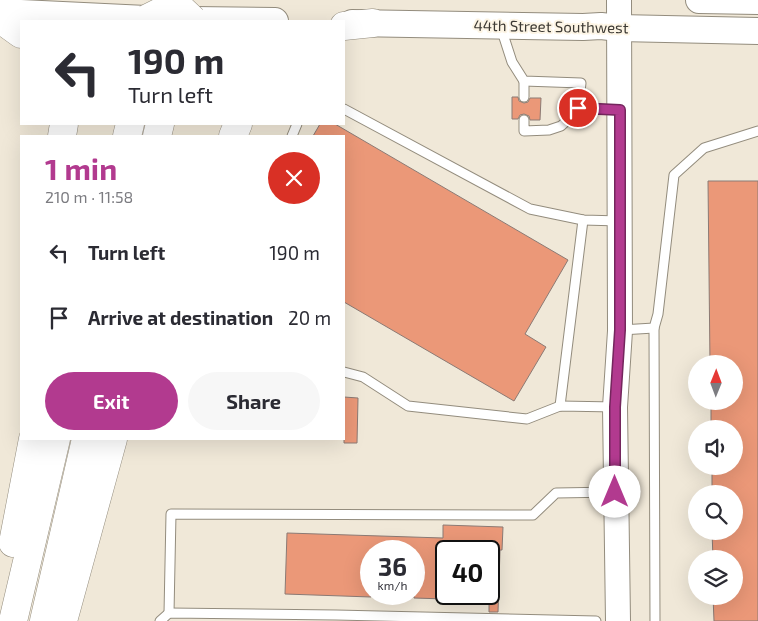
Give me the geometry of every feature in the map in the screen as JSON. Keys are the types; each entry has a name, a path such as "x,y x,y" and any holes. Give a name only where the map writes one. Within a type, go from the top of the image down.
{"highway":[{"path":"0,19 20,33"},
{"path":"345,24 372,23"},
{"path":"0,613 33,440"},
{"path":"14,621 56,440"},
{"path":"44,621 86,440"},
{"path":"63,621 114,440"}],"main road":[{"path":"698,0 758,1"},
{"path":"0,12 174,10 266,20"},
{"name":"44th Street Southwest","path":"372,23 601,26 758,31"}],"street":[{"path":"618,621 615,407 620,330 619,0"}],"lane":[{"path":"500,26 512,62 524,81 524,98"},
{"path":"524,81 581,83 578,108 561,126 549,130 524,131 524,120"},
{"path":"578,108 620,110"},
{"path":"345,110 530,209 583,220 620,221"},
{"path":"655,621 654,328 658,314 674,175 704,148 758,131"},
{"path":"560,406 583,220"},
{"path":"620,330 654,328"},
{"path":"345,372 363,377 408,406 527,419 560,406 615,407"},
{"path":"169,613 171,514 533,515 556,494 615,492"},
{"path":"160,621 169,613 336,618 596,621"}],"building":[{"path":"512,97 518,97 519,101 524,103 528,102 530,98 541,98 540,120 530,120 529,116 524,114 520,115 518,119 512,119"},
{"path":"319,125 337,125 568,260 525,334 546,347 514,401 345,303 345,135 314,135"},
{"path":"708,181 758,181 758,621 714,621 713,605 743,605 743,550 713,550 712,540 743,540 743,485 712,485 712,475 743,475 743,420 711,420 711,410 743,410 743,355 710,355"},
{"path":"345,397 358,398 357,443 344,443"},
{"path":"443,525 503,527 502,550 500,550 500,540 435,540 435,599 425,598 425,540 360,540 360,597 285,594 287,533 443,538"},
{"path":"489,605 498,605 498,612 489,612"}],"route":[{"path":"578,108 620,110 620,330 615,407 615,492"}]}
